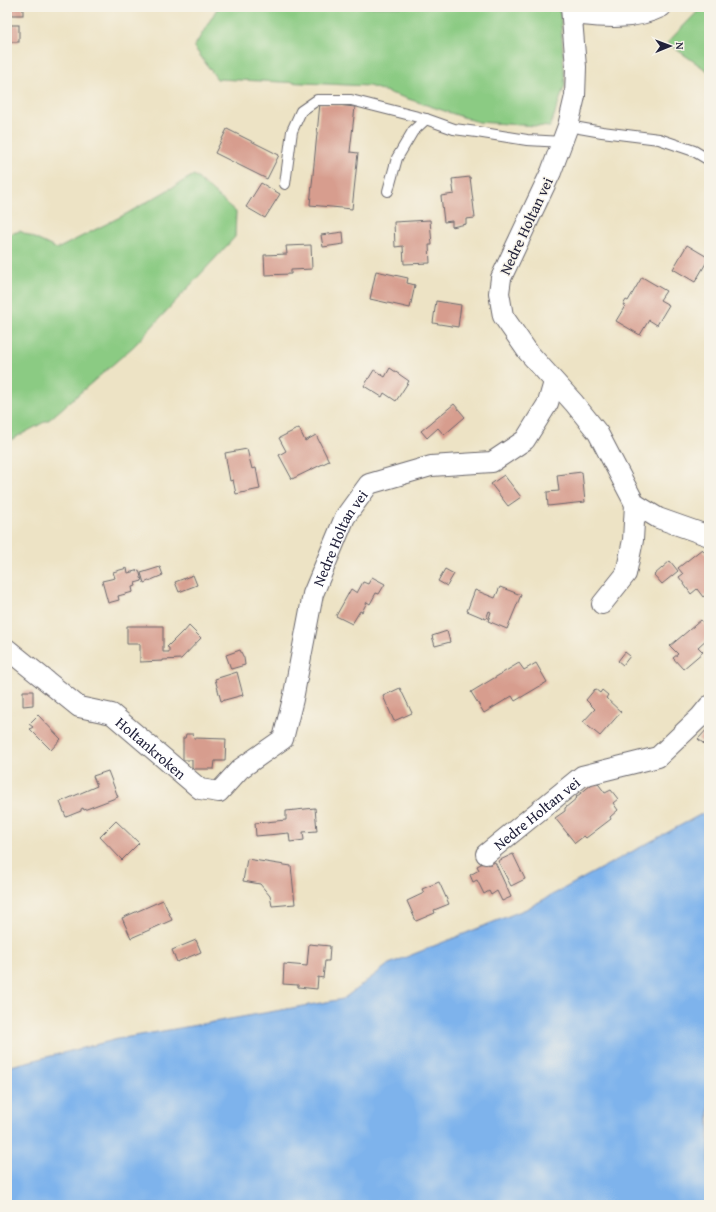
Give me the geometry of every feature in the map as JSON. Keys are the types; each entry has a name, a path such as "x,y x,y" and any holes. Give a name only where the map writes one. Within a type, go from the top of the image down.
{"street":[{"path":"571,11 606,17 630,16 654,11 661,7"},
{"name":"Nedre Holtan vei","path":"571,11 576,67 575,96 565,134 551,172 500,278 499,292 503,316 528,352 574,403 598,433 635,504"},
{"name":"Nedre Holtan vei","path":"219,792 240,769 283,739 293,699 314,594 345,517 368,484 431,466 492,462 525,440 548,403 554,382"},
{"path":"602,604 626,574 633,540 635,504 658,518 709,536"},
{"name":"Holtankroken","path":"7,649 79,707 112,714 200,789 219,792"},
{"name":"Nedre Holtan vei","path":"486,854 582,776 658,757 700,717 709,706"}],"lane":[{"path":"285,184 292,130 301,111 317,100 351,100 426,119 454,130 527,140 565,134 602,132 659,139 694,151 709,160"},
{"path":"388,191 397,158 413,131 426,119"}],"green space":[{"path":"218,7 560,7 565,85 550,127 478,122 369,86 217,79 194,47"},
{"path":"702,7 709,7 709,72 667,43"},
{"path":"194,175 236,212 235,237 134,346 50,419 7,442 7,235 20,231 57,249 126,214"}],"water":[{"path":"709,810 709,1205 7,1205 7,1067 118,1039 343,999 389,964 526,909"}],"building":[{"path":"7,7 23,7 23,15 7,15"},
{"path":"7,25 19,25 19,42 7,42"},
{"path":"320,103 355,107 350,152 358,153 352,209 310,205"},
{"path":"227,129 279,155 267,179 215,153"},
{"path":"470,177 475,218 466,219 466,224 452,227 452,221 444,222 441,196 454,194 452,179"},
{"path":"261,183 280,194 265,218 246,207"},
{"path":"430,220 432,245 429,245 430,263 404,264 403,246 395,247 394,222"},
{"path":"343,232 344,244 323,247 321,235"},
{"path":"311,245 312,269 291,270 291,274 265,275 264,255 287,254 286,246"},
{"path":"687,245 709,258 695,282 673,269"},
{"path":"376,271 408,278 407,283 415,285 410,308 370,299"},
{"path":"642,277 666,291 660,300 669,305 657,325 649,320 640,335 616,321 625,306 623,305 626,300 628,301"},
{"path":"436,301 461,305 458,327 433,323"},
{"path":"390,368 409,381 396,401 384,393 382,397 364,386 374,370 385,377"},
{"path":"454,404 465,417 444,435 438,428 427,438 421,431"},
{"path":"299,428 305,441 316,435 329,461 292,479 279,455 286,451 279,438"},
{"path":"247,449 252,469 256,468 260,489 236,494 233,480 230,481 225,453"},
{"path":"582,472 585,502 548,506 547,492 559,491 557,475"},
{"path":"504,475 521,497 508,506 491,484"},
{"path":"702,549 709,557 709,592 703,597 697,589 691,594 679,577 683,574 678,568"},
{"path":"670,561 678,571 662,584 654,575"},
{"path":"160,567 163,575 144,583 141,573"},
{"path":"127,568 128,573 139,570 142,581 135,583 136,586 132,587 133,592 118,596 119,600 108,603 102,581 115,578 113,572"},
{"path":"445,569 454,574 447,586 438,581"},
{"path":"193,575 197,585 179,592 175,582"},
{"path":"372,577 385,584 379,594 376,593 370,604 367,602 362,612 360,611 352,624 336,616 351,589 357,593 363,582 368,584"},
{"path":"500,587 521,595 507,629 488,621 491,612 489,611 486,619 467,611 475,590 495,598"},
{"path":"701,620 709,629 709,637 698,647 703,652 683,669 673,658 678,654 670,646"},
{"path":"127,626 163,626 163,652 169,652 169,648 167,647 189,626 201,638 181,659 140,662 140,644 127,644"},
{"path":"447,631 450,642 435,646 432,636"},
{"path":"240,650 244,658 245,665 231,669 226,655"},
{"path":"625,652 630,656 623,665 618,661"},
{"path":"519,663 524,670 536,663 547,682 515,701 512,696 484,713 471,692"},
{"path":"237,672 243,695 221,701 215,679"},
{"path":"400,688 412,713 394,721 383,696"},
{"path":"595,689 600,693 602,690 608,695 606,698 621,712 600,736 583,722 595,709 586,700"},
{"path":"23,691 33,691 33,705 23,706"},
{"path":"38,715 61,739 51,750 30,729 33,727 29,724"},
{"path":"709,727 709,748 698,739"},
{"path":"186,734 193,734 194,738 226,739 225,761 215,761 214,769 192,769 192,760 183,760 183,738 185,738"},
{"path":"108,771 118,797 84,810 83,808 81,811 66,817 60,802 97,786 93,776"},
{"path":"596,781 605,793 611,790 618,799 613,803 618,810 610,817 611,819 586,838 584,836 575,843 555,818 565,811 565,808 577,798 576,797"},
{"path":"315,808 317,831 303,832 304,840 290,842 289,833 256,836 255,823 286,820 286,811"},
{"path":"116,821 139,843 122,860 100,837"},
{"path":"513,854 525,879 511,886 498,861"},
{"path":"247,859 291,866 295,904 272,906 270,896 260,884 243,881"},
{"path":"487,861 489,865 495,862 511,897 502,901 497,891 491,895 489,891 484,894 477,880 473,882 470,875 479,870 477,866"},
{"path":"439,882 449,904 434,910 435,913 416,921 407,901 424,893 422,889"},
{"path":"163,900 172,920 131,938 122,918"},
{"path":"196,940 201,952 177,962 172,950"},
{"path":"309,944 330,946 329,961 325,961 323,978 318,977 317,989 283,984 284,964 307,966"}]}
